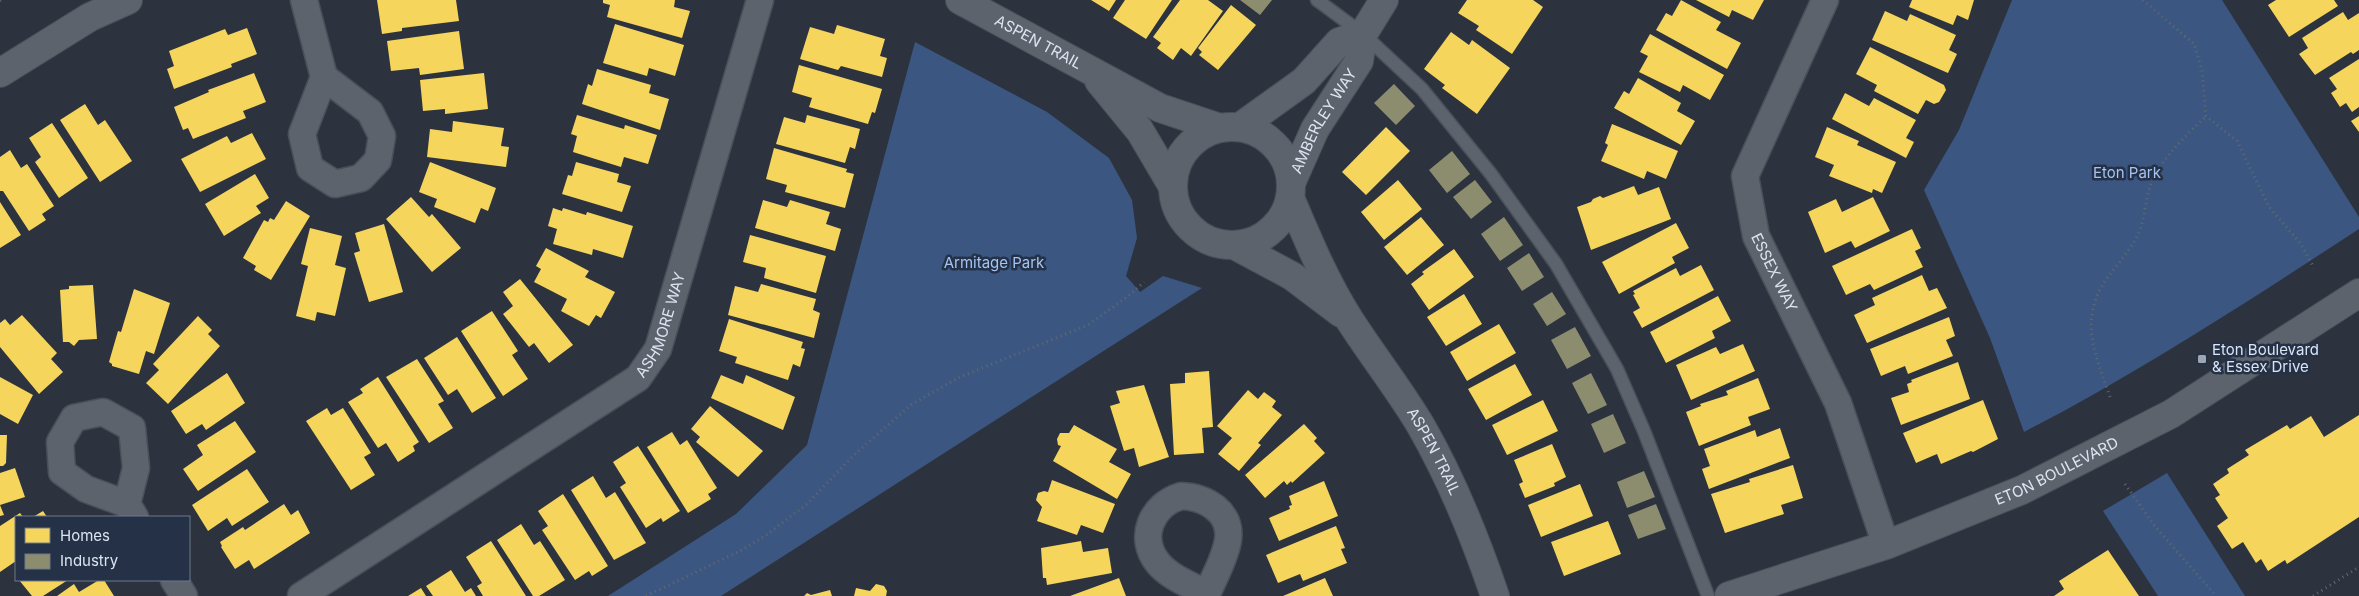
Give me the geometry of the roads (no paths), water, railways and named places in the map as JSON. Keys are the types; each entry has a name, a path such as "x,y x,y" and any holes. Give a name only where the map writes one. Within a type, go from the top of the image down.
{"street":[{"path":"0,73 90,17 128,0"},
{"path":"304,0 324,77"},
{"name":"ASHMORE WAY","path":"302,596 638,378 658,349 760,0"},
{"name":"ASPEN TRAIL","path":"960,0 1160,108 1230,128 1259,133 1275,145 1287,162 1291,190 1314,256 1349,318 1397,388 1443,466 1473,533 1495,596"},
{"name":"AMBERLEY WAY","path":"1291,190 1315,129 1359,61 1363,34 1384,0"},
{"name":"ESSEX WAY","path":"1825,0 1745,176 1756,236 1838,403 1886,545"},
{"name":"AMBERLEY WAY","path":"1230,128 1304,81 1339,42 1363,34"},
{"name":"ASPEN TRAIL","path":"1090,70 1140,131 1173,186"},
{"name":"ASPEN TRAIL","path":"1230,128 1201,136 1186,149 1176,167 1173,186 1176,206 1192,230 1199,236 1217,244 1236,246 1255,242 1271,232 1283,218 1291,190"},
{"name":"ASPEN TRAIL","path":"1236,246 1292,276 1349,318"},
{"name":"ETON BOULEVARD","path":"1729,596 1886,545 2022,490 2171,414 2359,293"},
{"path":"175,581 184,596"}],"lane":[{"path":"1317,0 1363,34 1422,89 1492,174 1556,264 1624,387 1644,430 1708,596"}],"place":[{"name":"Eton Boulevard & Essex Drive","path":"2202,359"}],"park label":[{"name":"Eton Park","path":"2127,173"},
{"name":"Armitage Park","path":"994,263"}]}
